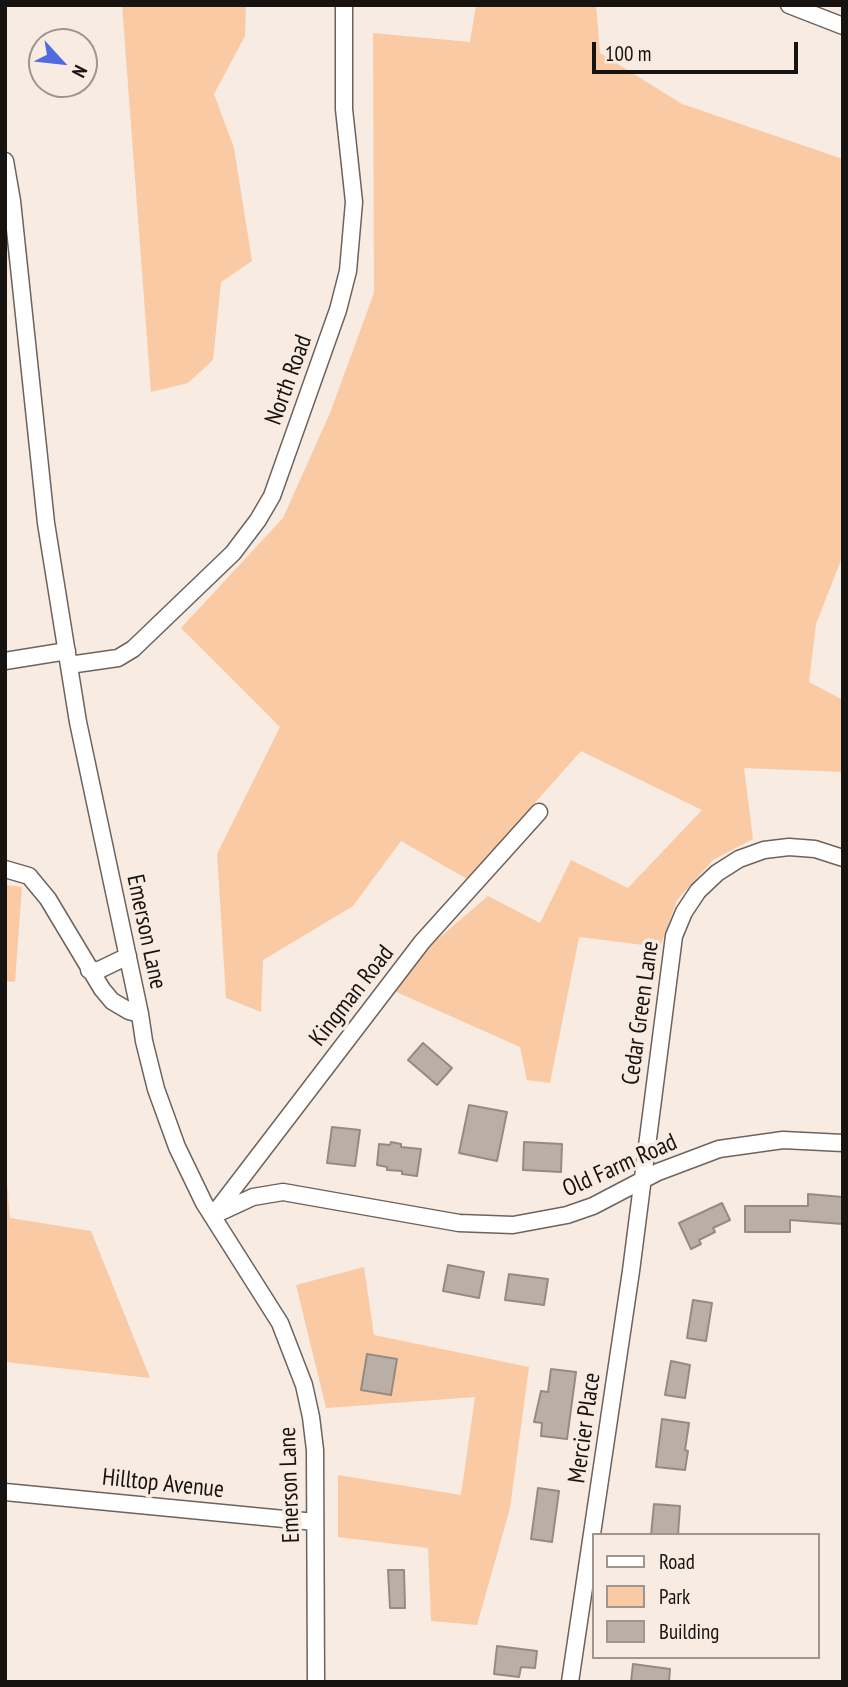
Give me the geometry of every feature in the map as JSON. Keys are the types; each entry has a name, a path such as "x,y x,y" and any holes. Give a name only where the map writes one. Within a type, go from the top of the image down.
{"street":[{"name":"North Road","path":"5,661 118,658 133,649 233,553 272,496 338,310 348,271 354,202 344,109 344,5"},
{"path":"789,5 843,26"},
{"name":"Emerson Lane","path":"5,161 12,201 46,523 79,722 144,1041 160,1101 177,1147 212,1216 267,1300 294,1353 311,1417 315,1450 316,1682"},
{"name":"Kingman Road","path":"212,1216 422,942 539,812"},
{"name":"Cedar Green Lane","path":"642,1180 670,958 678,924 691,901 717,873 739,859 764,850 802,847 843,858"},
{"path":"5,869 29,876 48,899 102,989 112,1001 140,1014"},
{"path":"89,970 99,970 128,956"},
{"name":"Old Farm Road","path":"212,1216 253,1197 283,1192 459,1223 513,1225 540,1222 593,1206 688,1159 719,1149 750,1143 793,1140 843,1143"},
{"name":"Mercier Place","path":"592,1533 642,1180"},
{"name":"Hilltop Avenue","path":"5,1492 315,1522"},
{"name":"Mercier Place","path":"570,1682 592,1534"}],"green space":[{"path":"122,5 246,5 245,36 214,94 234,148 252,261 221,282 213,360 188,383 151,392"},
{"path":"476,5 596,5 600,53 682,104 843,159 843,555 816,624 809,682 843,700 843,772 744,768 753,839 713,860 677,900 660,947 579,937 550,1083 527,1080 520,1047 383,986 488,896 540,923 571,860 628,888 702,810 581,751 467,879 401,841 353,906 263,960 261,1012 226,998 217,854 280,727 181,628 283,518 330,413 374,293 373,33 470,42"},
{"path":"5,885 22,887 15,982 5,981"},
{"path":"5,1162 10,1218 91,1231 150,1378 5,1362"},
{"path":"364,1267 374,1335 529,1367 510,1508 477,1625 431,1621 428,1548 338,1537 338,1475 461,1495 475,1397 326,1408 296,1285"}],"building":[{"path":"423,1043 452,1068 437,1085 408,1060"},
{"path":"469,1105 507,1112 497,1161 459,1153"},
{"path":"332,1127 360,1130 355,1166 327,1163"},
{"path":"391,1142 401,1144 401,1147 421,1149 417,1176 387,1170 387,1167 377,1165 379,1144 390,1145"},
{"path":"524,1142 562,1144 561,1172 523,1170"},
{"path":"808,1194 843,1197 843,1224 790,1220 790,1232 745,1232 745,1206 808,1206"},
{"path":"722,1203 730,1220 713,1228 715,1232 699,1240 701,1244 691,1249 679,1223"},
{"path":"448,1265 484,1272 479,1298 443,1291"},
{"path":"509,1274 548,1279 544,1305 505,1300"},
{"path":"693,1300 712,1303 706,1341 687,1338"},
{"path":"367,1354 397,1359 391,1395 361,1390"},
{"path":"671,1361 690,1365 685,1398 665,1395"},
{"path":"551,1369 576,1372 567,1439 541,1436 542,1423 534,1422 541,1391 548,1392"},
{"path":"662,1419 689,1423 685,1470 656,1467"},
{"path":"538,1488 559,1491 552,1542 531,1539"},
{"path":"654,1504 680,1506 678,1533 651,1533"},
{"path":"388,1570 404,1570 405,1608 390,1608"},
{"path":"497,1646 537,1651 535,1668 521,1667 519,1677 494,1674"},
{"path":"633,1664 670,1669 669,1682 631,1682"}]}
